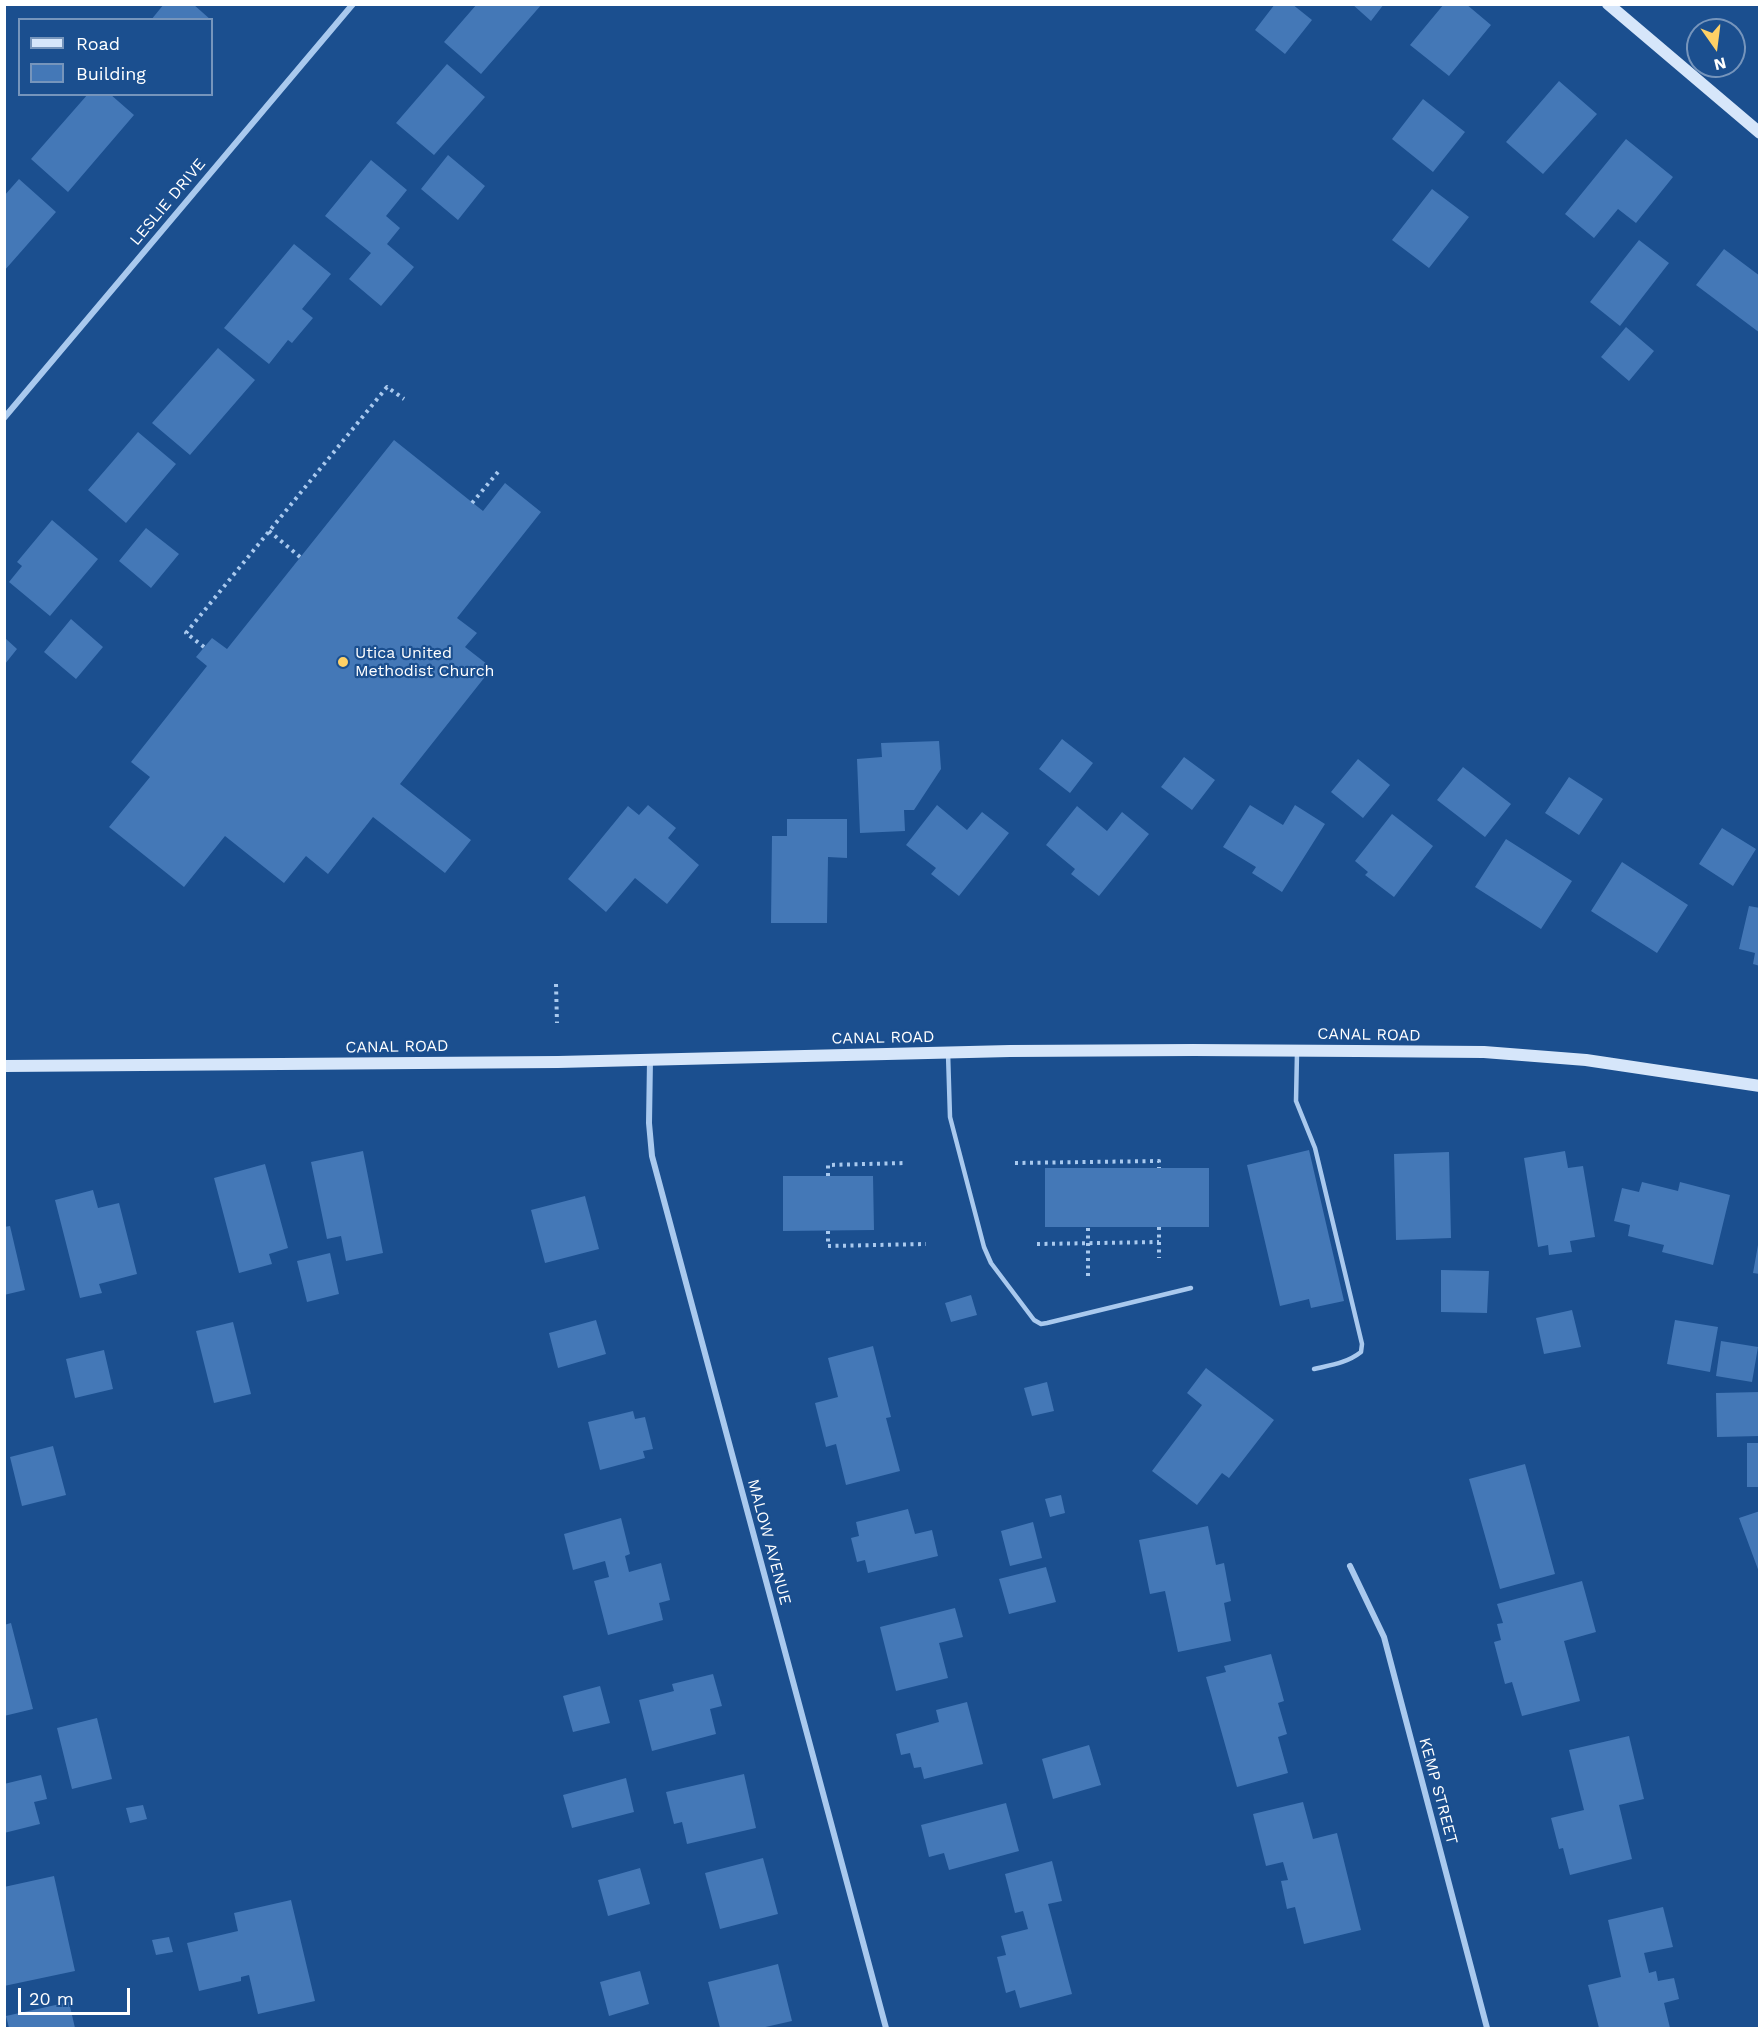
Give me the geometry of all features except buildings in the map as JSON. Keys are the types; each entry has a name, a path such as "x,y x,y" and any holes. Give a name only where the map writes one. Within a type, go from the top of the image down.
{"street":[{"name":"LESLIE DRIVE","path":"4,418 352,4"},
{"path":"1608,4 1760,133"},
{"name":"CANAL ROAD","path":"4,1066 650,1060 948,1053 1297,1050 1525,1054 1618,1064 1760,1086"},
{"name":"MALOW AVENUE","path":"650,1060 649,1123 652,1156 886,2028"},
{"name":"KEMP STREET","path":"1350,1566 1384,1637 1487,2028"}],"lane":[{"path":"1297,1050 1296,1101 1315,1148 1362,1344 1361,1352 1354,1358 1314,1370"},
{"path":"948,1053 950,1117 984,1247 991,1263 1034,1320 1041,1324 1047,1323 1191,1288"}],"path":[{"path":"204,647 186,633 387,387 404,399"},
{"path":"472,502 498,472"},
{"path":"269,531 300,557"},
{"path":"556,984 557,1023"},
{"path":"1015,1163 1159,1161 1159,1168"},
{"path":"1087,1162 1088,1168"},
{"path":"828,1176 828,1165 905,1163"},
{"path":"1088,1227 1088,1276"},
{"path":"1159,1227 1159,1258"},
{"path":"828,1231 828,1246 926,1244"},
{"path":"1037,1244 1159,1242"}],"place":[{"name":"Utica United Methodist Church","path":"343,662"}]}
